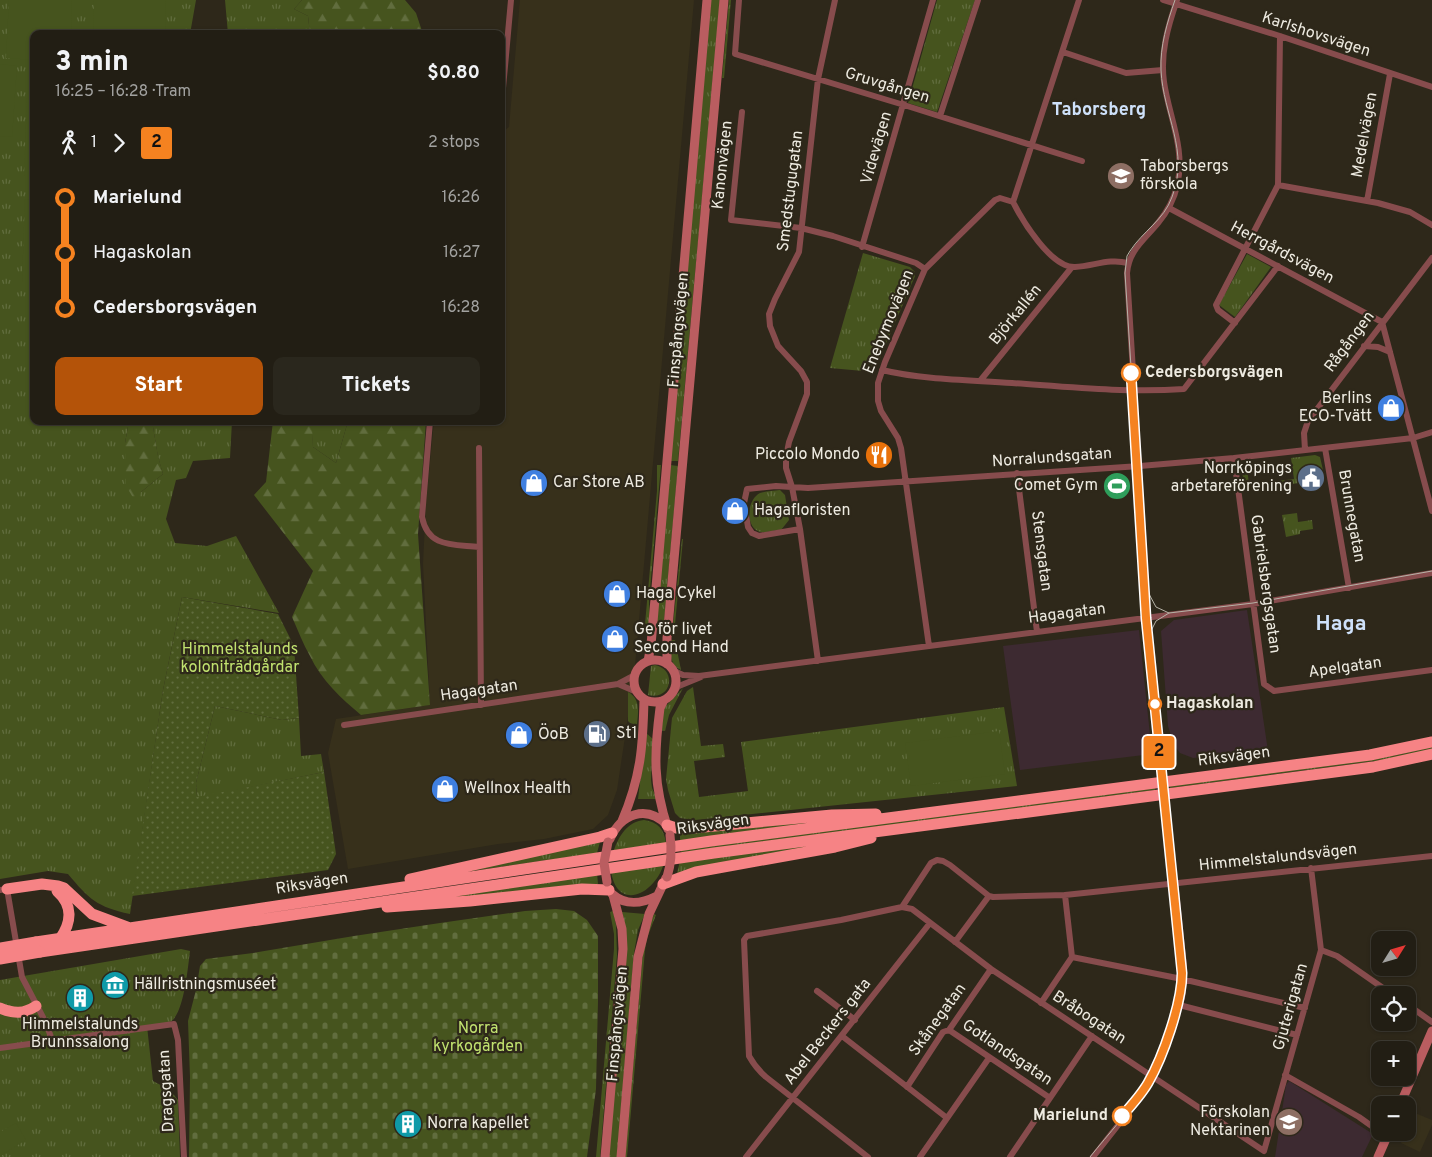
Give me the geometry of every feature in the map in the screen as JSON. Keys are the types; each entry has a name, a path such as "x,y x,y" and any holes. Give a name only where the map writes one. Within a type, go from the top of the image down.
{"highway":[{"name":"Riksvägen","path":"0,959 60,939 131,928 710,841 1370,756 1432,742"},
{"name":"Riksvägen","path":"0,948 38,947 330,909 556,875 906,827 1373,767 1432,754"},
{"path":"669,830 832,815 910,815"},
{"path":"665,880 696,872 835,847 906,827"},
{"path":"306,902 600,837 610,838"},
{"path":"42,884 57,890 67,902 70,918 60,939"},
{"path":"4,890 42,884 64,888 92,914 131,928"},
{"path":"330,909 411,906 589,889 610,889"},
{"path":"0,1008 18,1013 36,1006"}],"main road":[{"name":"Finspångsvägen","path":"648,662 708,0"},
{"name":"Finspångsvägen","path":"669,667 667,638 724,0"},
{"path":"662,661 669,667 675,677 675,684 660,708 655,768 660,802 669,830 672,851 671,866 657,896 635,904 624,901 610,889 604,863 610,838 622,821 634,792 639,770 643,728 641,696 633,682 635,675 641,665 648,662 662,661"},
{"path":"641,696 658,702 667,697"},
{"path":"622,821 633,814 644,813 660,818 669,830"},
{"name":"Finspångsvägen","path":"605,1157 623,949 622,929 610,889"},
{"name":"Finspångsvägen","path":"622,1157 638,957 643,932 657,896"},
{"path":"1404,1096 1432,1031"},
{"path":"1378,1157 1382,1141"}],"street":[{"path":"505,66 511,0"},
{"name":"Gruvgången","path":"739,0 735,54 904,104 1082,161"},
{"name":"Smedstugugatan","path":"818,661 800,529 792,487 786,468 788,442 807,394 807,382 801,370 778,346 770,326 769,314 799,252 818,79 835,0"},
{"name":"Videvägen","path":"862,246 933,0"},
{"path":"940,116 978,0"},
{"path":"1079,0 1013,202 1025,226 1038,242 1055,257 1072,267 1111,260 1128,263"},
{"name":"Karlshovsvägen","path":"1163,0 1176,2 1432,87"},
{"path":"1148,618 1127,273 1128,263 1136,246 1158,223 1169,208 1177,187 1181,158 1163,70 1165,40 1176,2"},
{"path":"1235,323 1218,310 1216,305 1278,184 1280,36"},
{"path":"1063,52 1126,73 1163,70"},
{"name":"Medelvägen","path":"1367,201 1390,74"},
{"name":"Kanonvägen","path":"742,112 731,220 801,228"},
{"path":"1278,184 1367,201 1410,212 1432,225"},
{"name":"Enebymovägen","path":"929,646 898,438 878,401 878,383 925,269 995,200 1000,198 1013,202"},
{"name":"Herrgårdsvägen","path":"1169,208 1382,322"},
{"path":"801,228 916,263 925,269"},
{"name":"Rågången","path":"1305,450 1304,433 1308,421 1432,258"},
{"path":"882,370 898,374 1134,392 1184,390 1278,266"},
{"name":"Björkallén","path":"980,381 1072,267"},
{"path":"1382,322 1432,511"},
{"path":"1364,346 1378,347 1390,352"},
{"path":"430,425 422,517 427,532 433,539 440,542 479,547"},
{"name":"Norralundsgatan","path":"800,529 759,536 752,533 748,527 744,504 747,489 776,486 808,488 1139,466 1234,458 1413,438 1432,432"},
{"path":"478,448 481,705"},
{"name":"Brunnegatan","path":"1325,448 1349,588"},
{"name":"Gabrielsbergsgatan","path":"1234,458 1264,684"},
{"name":"Stensgatan","path":"1017,473 1037,632"},
{"name":"Hagagatan","path":"669,667 683,675 704,675 818,661 1253,604 1432,573"},
{"name":"Apelgatan","path":"1264,684 1274,691 1432,670"},
{"name":"Hagagatan","path":"344,724 618,684 635,675"},
{"name":"Hagagatan","path":"667,697 679,686 704,675"},
{"path":"618,684 641,696"},
{"name":"Himmelstalundsvägen","path":"989,896 1065,895 1432,856"},
{"path":"868,1157 759,1071 749,1056 744,940 747,936 841,920 902,907 931,863 937,860 950,865 989,896 955,942"},
{"name":"Gjuterigatan","path":"1264,1150 1321,950 1311,868"},
{"path":"1093,1157 1153,1078 1180,1006 1184,980 1175,882"},
{"path":"0,1048 52,1040 46,1024 26,987 19,967 4,890"},
{"path":"1040,1002 1072,957 1065,895"},
{"name":"Bråbogatan","path":"902,907 912,909 991,969 1264,1150"},
{"name":"Abel Beckers gata","path":"746,1157 930,923"},
{"path":"1321,950 1336,956 1380,986"},
{"path":"1072,957 1305,1008"},
{"name":"Skånegatan","path":"907,1087 944,1032 949,1030 991,969"},
{"path":"816,990 855,1020"},
{"path":"1180,1006 1297,1035"},
{"path":"1416,1011 1432,1022"},
{"name":"Dragsgatan","path":"52,1040 174,1024 178,1040 184,1157"},
{"name":"Gotlandsgatan","path":"949,1030 1050,1098"},
{"path":"842,1036 947,1118"},
{"path":"1010,1157 1092,1036"},
{"path":"920,1157 989,1058"},
{"path":"1285,1075 1371,1125"}],"shaded area":[{"path":"520,0 694,0 634,677 617,790 608,815 593,829 544,839 498,844 348,869 328,753 336,719 430,705 423,564 426,503 434,425 505,425 505,130 509,127"},
{"path":"1247,610 1268,751 1193,758 1180,753 1174,745 1168,726 1161,631 1174,620"},
{"name":"Hagaskolan","path":"1139,630 1152,754 1020,770 1003,646"},
{"path":"1289,1081 1371,1133 1371,1138 1362,1157 1275,1157 1286,1085"},
{"path":"1416,1113 1432,1120 1432,1125 1420,1152 1401,1143 1402,1141 1416,1141"}],"green space":[{"path":"0,0 196,0 191,30 30,30 30,425 128,425 125,443 141,492 163,474 153,425 232,425 230,458 193,461 186,478 176,480 166,519 175,543 207,546 236,536 279,613 182,597 163,690 130,914 94,901 68,874 48,871 0,879"},
{"path":"9,0 72,0 71,30 30,30 30,60 6,58"},
{"path":"94,0 166,0 165,30 93,30"},
{"path":"225,0 302,0 294,9 308,16 310,30 228,30"},
{"path":"302,0 405,0 416,13 422,30 310,30 308,16 294,9"},
{"path":"711,0 720,0 678,461 670,461"},
{"path":"729,0 731,0 724,78 722,78"},
{"path":"937,0 975,0 937,112 908,103"},
{"path":"0,64 17,66 12,137 0,136"},
{"path":"27,98 30,98 30,176 24,176"},
{"path":"25,199 30,200 30,283 22,283"},
{"path":"863,253 910,267 915,272 915,276 874,372 830,368"},
{"path":"1247,254 1271,267 1235,317 1219,305"},
{"path":"128,425 153,425 163,474 141,492 137,504 126,486 125,443"},
{"path":"273,425 312,425 313,447 336,463 347,425 426,425 418,534 430,705 361,715 332,689 320,673 305,647 292,617 313,571 254,495 266,482"},
{"path":"311,425 347,425 336,463 313,447"},
{"path":"1315,455 1320,457 1323,470 1305,473 1307,482 1245,490 1241,465 1243,463 1250,462 1250,468 1247,468 1249,484 1294,479 1291,458"},
{"path":"657,465 661,465 649,601 650,625 645,624 657,491"},
{"path":"670,465 678,466 663,634 655,626"},
{"path":"780,490 785,495 789,520 781,530 761,532 756,530 752,526 749,514 755,497 767,491"},
{"path":"1297,513 1298,522 1312,520 1313,529 1300,531 1300,534 1286,537 1282,515"},
{"path":"683,539 674,635 672,634"},
{"name":"Himmelstalunds koloniträdgårdar","path":"182,597 278,614 294,646 299,718 282,720 215,706 196,783 197,797 324,772 336,854 328,870 132,896 163,690"},
{"path":"671,640 675,640 681,670 672,661"},
{"path":"655,665 662,668 669,678 669,684 666,689 662,694 656,696 648,695 651,666"},
{"path":"693,687 701,746 723,744 725,757 694,761 699,797 748,791 741,742 1004,707 1017,786 695,820 680,818 675,813 666,779 672,718 687,691"},
{"path":"683,688 669,715 665,731 660,730 664,708"},
{"path":"628,692 637,702 637,725 628,721"},
{"path":"215,706 282,720 299,718 301,756 321,754 324,772 197,798 196,783"},
{"path":"999,731 1005,774 911,786 905,743"},
{"path":"646,733 653,739 651,780 657,799 638,799"},
{"path":"1432,747 1432,750 1398,758 1170,788 1169,786 1397,755"},
{"path":"1155,788 1155,790 681,853 681,849"},
{"path":"850,817 680,841 680,832"},
{"path":"638,821 653,822 660,827 666,843 614,850 624,830"},
{"path":"852,839 695,869 677,873 680,861"},
{"path":"600,842 597,853 409,880"},
{"path":"664,863 653,884 636,894 628,895 621,892 615,884 611,871"},
{"path":"597,873 598,884 412,902"},
{"name":"Norra kyrkogården","path":"556,909 574,911 587,920 598,936 596,1089 587,1157 189,1157 190,1077 188,1021 200,966 206,959 440,923 525,911"},
{"path":"613,911 616,925 617,955 600,1157 596,1157 614,949 614,934 610,912"},
{"path":"622,912 645,914 638,930 634,953 617,1157 608,1157 624,920"},
{"path":"654,914 656,915 647,938 645,950 627,1157 625,1157 643,952 650,923"},
{"path":"181,949 190,951 179,1010 175,1018 170,1022 147,1026 153,1081 170,1090 178,1100 180,1157 0,1157 0,980"},
{"path":"16,1123 26,1140 0,1156 0,1132"}],"tram line":[{"path":"1090,1157 1134,1103 1153,1074 1174,1019 1182,979 1147,618 1125,273 1127,256 1135,244 1164,212 1172,197 1177,180 1177,148 1166,102 1161,70 1165,35 1175,0"},
{"name":"2","path":"1122,1116 1146,1085 1156,1065 1180,998 1182,973 1146,618 1131,373"},
{"path":"1149,635 1156,621 1169,613 1253,603 1432,571"},
{"path":"1149,594 1156,607 1169,613"}],"place":[{"name":"Taborsbergs förskola","path":"1121,176"},
{"name":"Cedersborgsvägen","path":"1131,373"},
{"name":"Berlins ECO-Tvätt","path":"1391,408"},
{"name":"Piccolo Mondo","path":"879,455"},
{"name":"Norrköpings arbetareförening","path":"1311,478"},
{"name":"Car Store AB","path":"534,483"},
{"name":"Comet Gym","path":"1117,486"},
{"name":"Hagafloristen","path":"735,511"},
{"name":"Haga Cykel","path":"617,594"},
{"name":"Ge för livet Second Hand","path":"615,639"},
{"name":"Hagaskolan","path":"1155,704"},
{"name":"St1","path":"597,734"},
{"name":"ÖoB","path":"519,735"},
{"name":"Wellnox Health","path":"445,789"},
{"name":"Hällristningsmuséet","path":"115,985"},
{"name":"Himmelstalunds Brunnssalong","path":"80,998"},
{"name":"Marielund","path":"1122,1116"},
{"name":"Förskolan Nektarinen","path":"1289,1122"},
{"name":"Norra kapellet","path":"408,1124"}],"district":[{"name":"Taborsberg","path":"1099,110"},
{"name":"Haga","path":"1341,624"}]}
